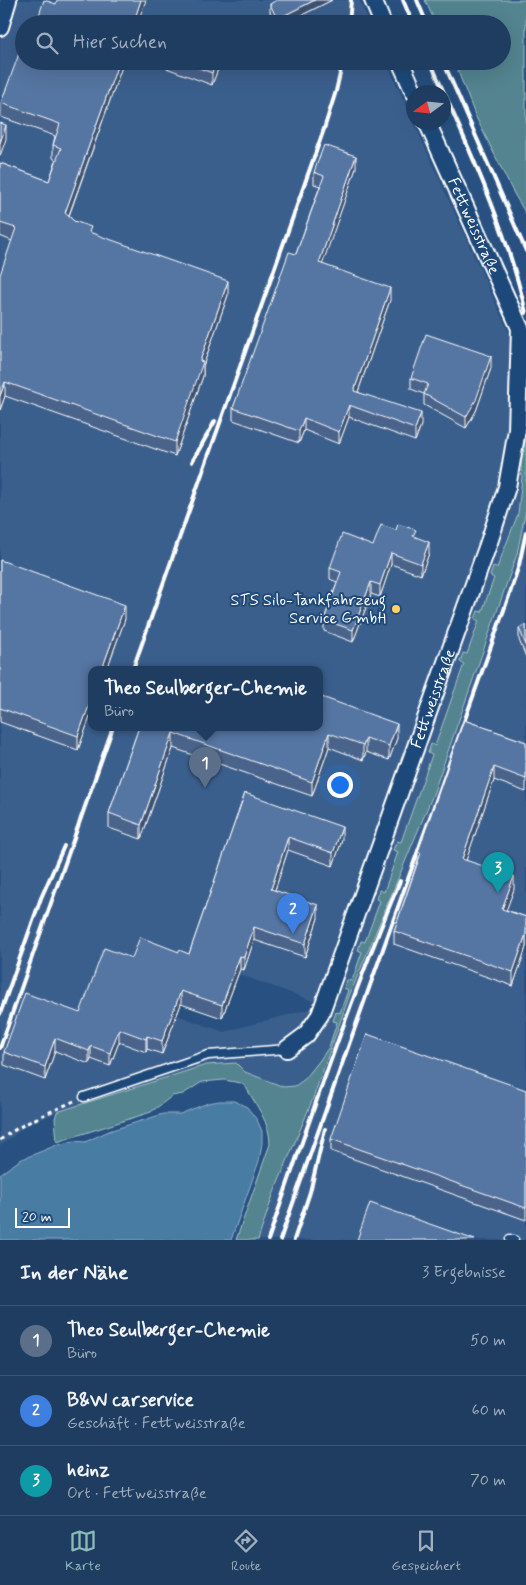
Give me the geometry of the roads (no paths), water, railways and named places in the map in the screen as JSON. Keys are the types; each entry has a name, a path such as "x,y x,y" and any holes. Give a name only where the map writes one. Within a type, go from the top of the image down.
{"street":[{"path":"0,26 8,0"},
{"path":"373,0 380,15"},
{"path":"404,70 411,85"},
{"name":"Fettweisstraße","path":"288,1049 306,1035 320,1015 490,542 506,487 517,430 523,335 432,130"}],"lane":[{"path":"84,1097 208,1055 288,1049"}],"railway":[{"path":"350,15 351,0"},
{"path":"403,0 409,15"},
{"path":"417,0 423,15"},
{"path":"134,666 324,129 341,70"},
{"path":"434,70 496,216 518,280 526,313"},
{"path":"447,70 526,251"},
{"path":"192,462 215,421"},
{"path":"280,1240 510,593 519,565 526,532"},
{"path":"0,1048 112,731"},
{"path":"0,1014 41,898 64,846"},
{"path":"268,1240 347,1015 400,881"},
{"path":"294,1240 310,1192 325,1129"}],"place":[{"name":"STS Silo-Tankfahrzeug Service GmbH","path":"396,609"},
{"name":"Theo Seulberger-Chemie","path":"205,788"},
{"name":"heinz","path":"498,893"},
{"name":"B&W carservice","path":"293,934"}]}
